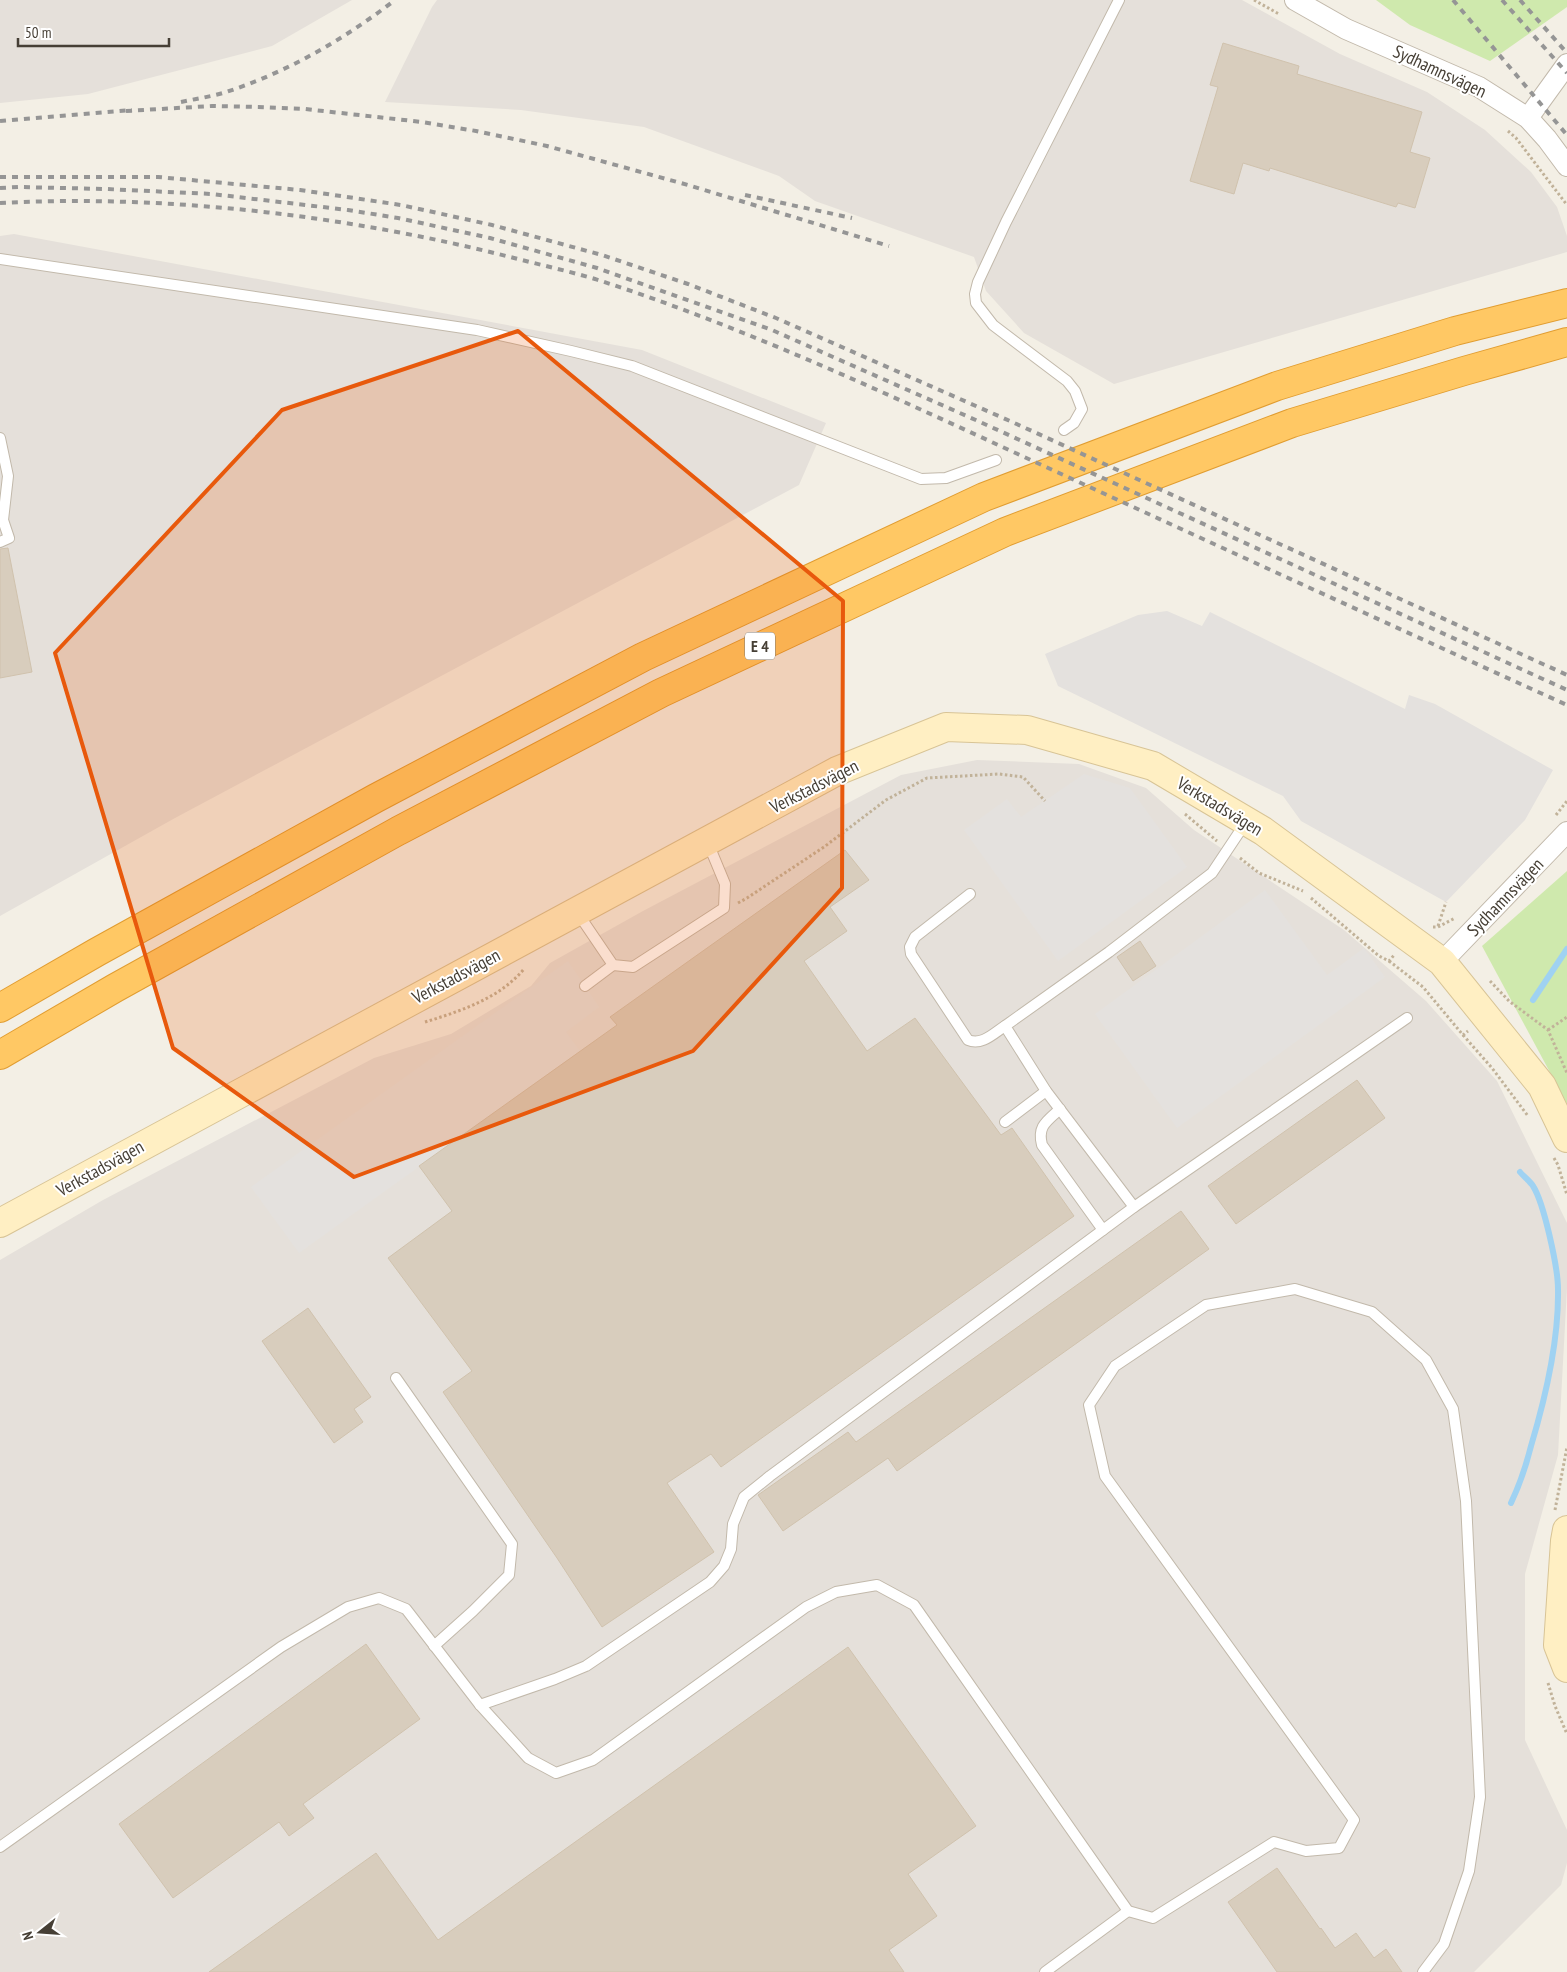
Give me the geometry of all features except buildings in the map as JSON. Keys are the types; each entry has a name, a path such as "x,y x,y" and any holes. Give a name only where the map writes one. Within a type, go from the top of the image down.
{"highway":[{"name":"E 4","path":"0,1008 97,952 359,808 643,657 984,497 1277,386 1455,331 1567,303"},
{"name":"E 4","path":"0,1055 115,988 398,831 652,697 1005,532 1292,423 1567,342"}],"main road":[{"name":"Verkstadsvägen","path":"0,1223 837,771 946,727 1027,730 1153,766 1264,830 1409,938 1449,954 1542,1086 1560,1147"},
{"path":"1564,1652 1565,1541 1567,1530"}],"street":[{"name":"Sydhamnsvägen","path":"1295,0 1346,29 1479,87 1528,118 1548,139 1567,166"},
{"path":"1528,118 1567,64"},
{"name":"Sydhamnsvägen","path":"1449,954 1567,832"}],"lane":[{"path":"1064,430 1074,423 1082,409 1075,391 1057,372 993,325 976,303 975,294 978,282 1006,222 1119,0"},
{"path":"0,259 477,330 571,350 632,366 921,479 946,478 996,460"},
{"path":"0,438 8,476 3,520 9,538 0,542"},
{"path":"970,894 915,937 910,947 911,954 968,1040 974,1043 981,1042 1005,1026 1109,952 1212,872 1246,821"},
{"path":"585,986 613,965 633,967 724,908 725,884 707,841"},
{"path":"577,911 613,965"},
{"path":"480,1705 586,1666 710,1582 724,1566 731,1549 733,1524 744,1497 1134,1207 1407,1018"},
{"path":"1005,1026 1046,1091 1134,1207"},
{"path":"1005,1122 1046,1091"},
{"path":"1060,1109 1041,1128 1042,1145 1103,1230"},
{"path":"0,1847 281,1647 348,1607 379,1598 406,1609 480,1705 528,1758 556,1774 592,1760 806,1607 836,1592 877,1585 914,1605 1128,1911 1153,1918 1274,1842 1306,1851 1339,1848 1354,1820 1104,1476 1089,1405 1115,1366 1206,1305 1295,1289 1372,1312 1426,1360 1453,1410 1466,1501 1480,1797 1469,1871 1444,1944 1423,1972"},
{"path":"396,1378 512,1544 509,1575 434,1646"},
{"path":"1044,1972 1128,1911"}],"path":[{"path":"1254,0 1280,14"},
{"path":"1506,129 1516,138 1567,205"},
{"path":"724,908 747,898 824,847 886,800 927,778 999,774 1023,777 1045,801"},
{"path":"1182,811 1259,873 1304,892 1379,956 1389,961 1418,926 1438,927"},
{"path":"1446,902 1438,927 1449,954"},
{"path":"420,1024 463,1010 512,982 529,962"},
{"path":"1483,974 1510,1001 1548,1030 1567,1073"},
{"path":"1548,1030 1567,1018"},
{"path":"1463,1035 1492,1068 1533,1124"},
{"path":"1560,1147 1558,1165 1567,1195"}],"highlighted area":[{"path":"518,331 843,601 842,888 693,1051 354,1177 173,1048 55,653 282,410"}],"shaded area":[{"path":"0,0 352,0 272,46 88,94 0,103"},
{"path":"437,0 1242,0 1340,54 1427,92 1485,130 1531,172 1557,207 1567,236 1567,252 1114,384 1024,333 986,291 974,257 815,201 779,176 644,127 521,110 385,102"},
{"path":"14,234 642,350 826,423 799,485 175,818 0,916 0,236"},
{"path":"1167,611 1202,626 1210,612 1405,709 1409,695 1435,704 1553,770 1525,820 1446,902 1301,821 1283,796 1058,686 1045,654 1138,615"},
{"path":"977,760 1079,764 1146,788 1194,830 1344,930 1426,1001 1497,1081 1567,1223 1567,1288 1558,1455 1525,1574 1525,1740 1567,1830 1567,1863 1561,1885 1474,1972 0,1972 0,1260 103,1200 374,1058 451,1034 531,986 550,963 643,911 901,775"},
{"path":"1084,774 1130,788 1187,867 1058,961 964,830 1007,799 1021,817"},
{"path":"1265,890 1327,975 1364,948 1385,977 1177,1128 1095,1014"},
{"path":"568,961 599,1007 566,1032 580,1051 299,1253 251,1187"}],"green space":[{"path":"1376,0 1567,0 1567,7 1490,61 1410,25"},
{"path":"1567,871 1567,1104 1482,946"}],"waterway":[{"path":"1533,1000 1567,949"},
{"path":"1511,1503 1525,1468 1542,1408 1554,1348 1558,1309 1556,1266 1542,1206 1533,1186 1520,1172"}],"railway":[{"path":"181,102 223,93 269,76 334,42 395,0"},
{"path":"1453,0 1567,135"},
{"path":"1502,0 1567,73"},
{"path":"1520,0 1567,53"},
{"path":"126,111 212,106 305,109 422,122 476,131 547,146 688,185 889,246"},
{"path":"0,121 132,110"},
{"path":"0,177 158,177 300,190 401,205 492,225 602,255 688,284 776,318 1010,421 1567,675"},
{"path":"0,188 106,189 212,194 348,210 398,218 490,238 597,268 772,330 978,421 1567,690"},
{"path":"745,195 852,218"},
{"path":"0,203 128,202 259,211 389,230 452,243 595,279 713,321 829,369 1567,705"}]}
